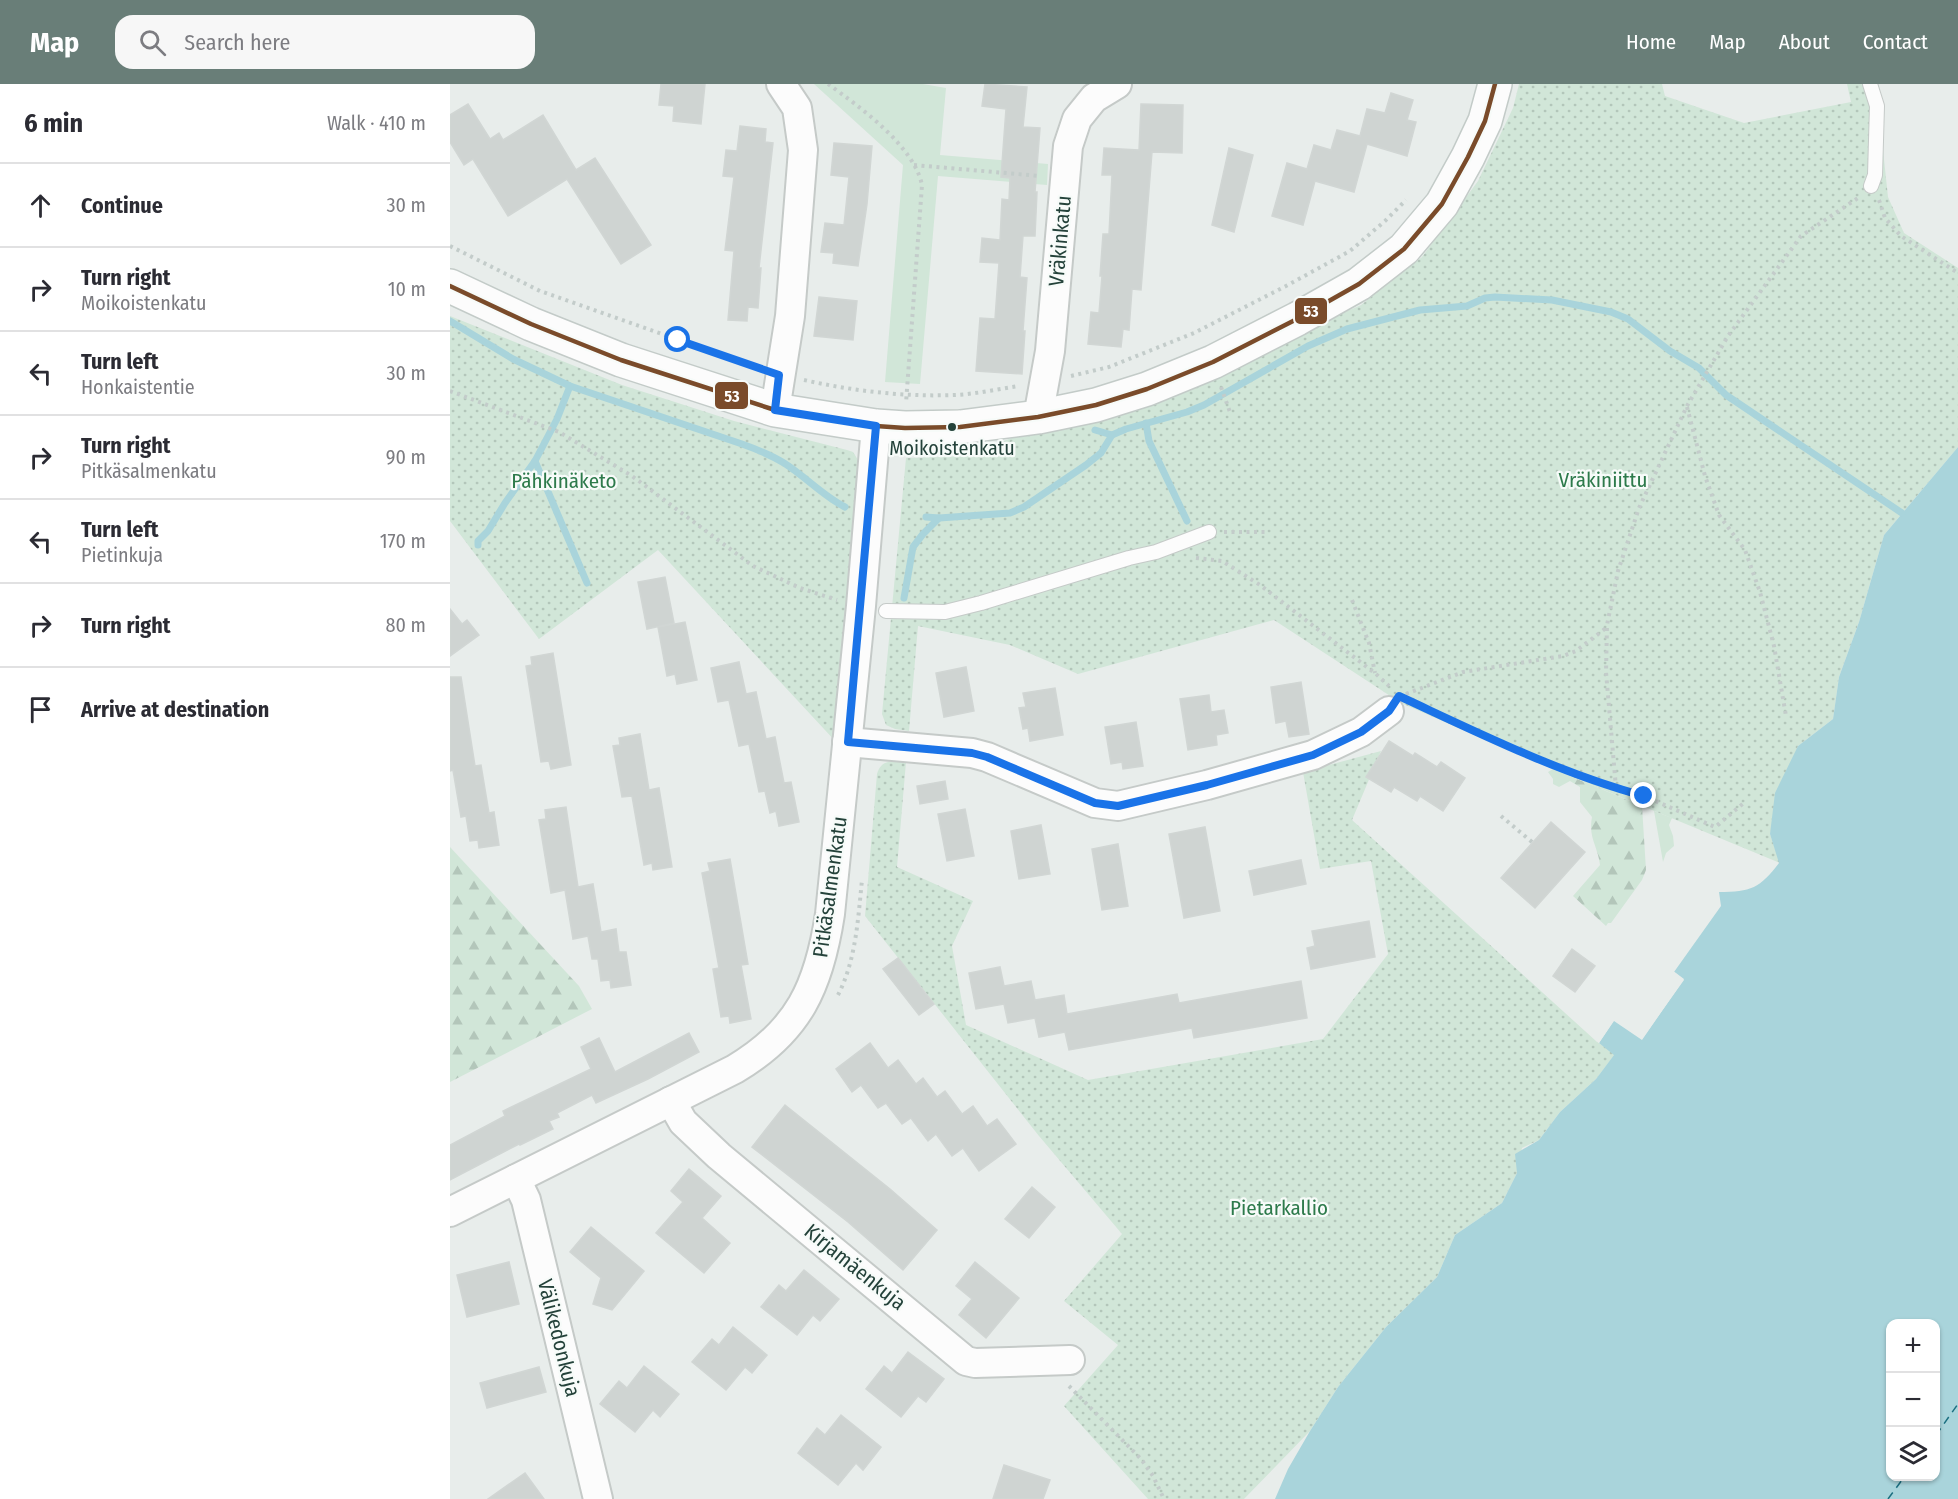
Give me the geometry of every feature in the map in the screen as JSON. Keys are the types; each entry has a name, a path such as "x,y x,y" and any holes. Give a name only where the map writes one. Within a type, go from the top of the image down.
{"street":[{"path":"775,410 790,316 803,150 797,108 781,84"},
{"name":"Vräkinkatu","path":"1038,417 1050,351 1068,146 1077,119 1094,98 1117,84"},
{"path":"450,286 531,324 621,360 775,410 876,426 960,427 1038,417 1096,405 1147,389 1213,362 1359,284 1404,249 1442,204 1485,121 1495,84"},
{"name":"Pitkäsalmenkatu","path":"450,1212 750,1060 785,1029 800,1010 812,986 825,946 848,742 876,426"},
{"path":"848,742 972,753 987,757 1095,803 1118,806 1207,785 1313,755 1361,732 1394,703"},
{"name":"Kirjamäenkuja","path":"671,1101 682,1122 719,1156 966,1360 975,1363 1057,1360"},
{"name":"Välikedonkuja","path":"516,1179 526,1200 598,1499"}],"lane":[{"path":"1870,84 1877,106 1875,175 1871,186"},
{"path":"886,611 945,612 1156,552 1209,532"}],"path":[{"path":"828,84 860,107 894,139 920,175 922,185 906,394"},
{"path":"914,165 1065,178"},
{"path":"1616,788 1606,672 1607,628 1618,571 1639,508 1687,406 1712,360 1801,236 1863,195 1871,186 1876,192 1885,218 1901,236 1958,273"},
{"path":"450,246 540,291 779,375 851,390 957,395 1044,382 1109,367 1194,333 1350,251 1413,193"},
{"path":"450,391 559,432 632,477 753,566 800,588 845,602"},
{"path":"1687,406 1705,476 1719,515 1745,550 1760,592 1774,646 1786,716"},
{"path":"1209,532 1266,532"},
{"path":"1156,552 1222,561 1260,585 1376,674"},
{"path":"1352,600 1369,643 1376,674 1394,703 1616,788 1644,796 1715,827 1745,802"},
{"path":"1394,703 1463,672 1563,656 1576,651 1607,628"},
{"path":"1502,816 1532,842"},
{"path":"1057,1360 1141,1459 1153,1476 1164,1499"}],"green space":[{"path":"814,84 923,84 946,88 940,155 1048,164 1047,185 938,176 920,384 885,382 903,165"},
{"name":"Vräkiniittu","path":"1519,84 1662,84 1665,96 1744,123 1851,102 1847,84 1876,84 1888,197 1904,233 1958,268 1958,447 1884,535 1859,622 1839,677 1833,719 1798,746 1770,834 1780,863 1401,703 1274,620 1078,674 1010,645 918,626 909,731 886,725 882,714 906,458 974,456 974,448 998,443 1295,334 1361,305 1422,257 1478,181 1513,108"},
{"name":"Pähkinäketo","path":"450,316 622,385 734,421 853,452 860,463 837,743 658,550 539,639 450,521"},
{"name":"Pietarkallio","path":"1381,751 1352,820 1596,1041 1615,1054 1596,1079 1560,1112 1539,1140 1522,1148 1517,1173 1502,1203 1455,1235 1437,1277 1386,1327 1338,1387 1310,1431 1244,1499 1148,1499 1064,1406 1118,1345 1064,1301 1122,1234 1039,1136 865,916 877,774 885,763 906,762 897,867 973,901 952,946 966,1025 1088,1080 1323,1039 1388,954 1371,861 1320,869 1303,772"},
{"path":"1553,769 1642,806 1646,870 1642,880 1611,923 1606,926 1573,896 1600,865 1599,858 1591,831 1592,817 1580,802 1580,787 1570,781 1559,787 1553,784 1553,779 1548,772"},
{"path":"1654,811 1672,818 1669,825 1674,846 1666,853 1663,862"},
{"path":"450,847 579,986 592,1009 450,1082"}],"water":[{"path":"1958,447 1958,1499 1275,1499 1288,1469 1338,1387 1386,1327 1437,1277 1455,1235 1502,1203 1517,1173 1515,1154 1539,1140 1560,1112 1596,1079 1614,1055 1599,1043 1614,1020 1642,1039 1684,980 1674,972 1721,906 1719,892 1739,891 1754,887 1766,878 1779,863 1770,834 1775,793 1798,746 1833,719 1839,677 1859,622 1884,535"}],"pier":[{"path":"1672,970 1684,979 1642,1040 1614,1021 1599,1043 1596,1041 1614,1017 1641,1035 1680,980 1672,974"}],"building":[{"path":"661,84 705,84 701,124 673,121 674,106 659,105"},
{"path":"985,84 1027,87 1023,127 1040,128 1035,192 1037,192 1035,236 1023,236 1020,277 1027,278 1022,374 976,371 980,318 995,319 999,263 980,262 982,238 1000,240 1002,199 1009,200 1010,178 1001,177 1006,109 982,106"},
{"path":"1391,93 1413,100 1407,120 1416,122 1407,156 1367,144 1354,192 1315,181 1303,225 1272,216 1287,163 1307,169 1314,145 1331,150 1337,130 1360,136 1367,109 1385,113"},
{"path":"468,104 490,139 499,133 503,140 543,115 576,170 595,158 651,245 621,264 567,179 508,216 473,159 464,165 450,142 450,115"},
{"path":"1141,104 1183,105 1182,153 1152,152 1141,290 1132,289 1129,330 1123,329 1121,347 1088,344 1091,312 1099,313 1103,234 1109,234 1112,175 1102,175 1104,148 1139,150"},
{"path":"740,126 766,129 765,142 773,143 759,268 761,268 758,308 748,307 747,321 728,320 734,251 725,250 734,177 723,176 726,150 737,151"},
{"path":"834,143 872,146 858,266 833,263 834,253 821,252 825,223 844,225 849,177 831,175"},
{"path":"1229,148 1253,155 1234,232 1212,225"},
{"path":"819,297 857,301 853,340 814,336"},
{"path":"665,577 674,623 647,629 638,582"},
{"path":"450,609 462,624 467,620 479,635 450,656"},
{"path":"685,622 697,680 677,684 675,674 667,676 658,627"},
{"path":"553,653 571,765 551,769 549,761 541,762 526,666 532,665 531,657"},
{"path":"739,662 746,694 756,692 766,739 775,737 784,783 791,782 799,822 779,826 776,811 770,813 765,791 759,792 749,744 739,746 729,700 718,702 711,668"},
{"path":"966,667 974,711 944,717 936,673"},
{"path":"450,677 461,677 475,766 481,765 489,813 494,812 499,845 479,848 478,840 470,841 466,816 461,817 453,770 450,771"},
{"path":"1301,682 1309,734 1289,737 1286,721 1276,723 1271,687"},
{"path":"1055,688 1063,735 1030,741 1028,728 1023,729 1019,708 1026,707 1023,693"},
{"path":"1209,695 1211,712 1224,710 1228,733 1216,735 1217,745 1188,750 1180,699"},
{"path":"1136,722 1143,766 1123,769 1122,762 1111,764 1105,727"},
{"path":"640,734 649,790 659,788 672,867 653,870 652,863 644,865 632,796 622,797 613,746 620,745 619,738"},
{"path":"1389,741 1413,756 1415,753 1437,767 1441,762 1465,778 1443,811 1420,796 1417,801 1394,787 1391,792 1366,777"},
{"path":"945,781 948,799 920,804 917,786"},
{"path":"566,807 578,887 593,884 601,932 616,929 619,952 626,952 631,985 611,988 610,980 601,981 598,959 592,959 588,936 573,939 565,890 551,893 539,820 546,819 545,810"},
{"path":"965,809 974,856 947,861 938,814"},
{"path":"1551,822 1585,852 1535,908 1501,878"},
{"path":"1041,825 1050,874 1019,879 1011,831"},
{"path":"1205,827 1220,911 1184,918 1169,834"},
{"path":"1118,844 1128,906 1102,910 1092,849"},
{"path":"730,859 748,964 741,965 751,1019 730,1023 729,1016 721,1017 713,969 719,968 702,873 710,871 708,863"},
{"path":"1301,860 1306,884 1254,895 1249,871"},
{"path":"1369,921 1375,957 1311,969 1307,948 1315,946 1312,931"},
{"path":"1572,949 1595,966 1575,992 1553,976"},
{"path":"898,958 934,1004 919,1015 883,969"},
{"path":"1000,967 1004,986 1031,981 1035,1000 1064,995 1067,1014 1177,994 1179,1003 1301,981 1307,1018 1194,1038 1192,1028 1069,1050 1065,1032 1039,1037 1035,1018 1008,1023 1004,1004 976,1009 969,973"},
{"path":"689,1033 699,1052 596,1103 592,1095 557,1113 559,1117 549,1121 553,1129 450,1180 450,1145 505,1116 503,1111 591,1069 581,1047 599,1038 615,1072"},
{"path":"870,1043 888,1068 898,1060 916,1084 923,1078 937,1097 945,1091 962,1114 973,1106 987,1126 997,1119 1016,1144 979,1171 963,1148 952,1156 936,1134 928,1141 911,1118 902,1124 886,1103 878,1108 861,1085 852,1092 836,1069"},
{"path":"785,1105 890,1189 937,1230 903,1270 848,1222 752,1147"},
{"path":"689,1169 721,1196 702,1218 730,1243 704,1273 656,1233 683,1202 671,1191"},
{"path":"1032,1187 1055,1207 1029,1238 1005,1219"},
{"path":"591,1227 644,1271 612,1310 593,1304 601,1278 570,1252"},
{"path":"509,1262 519,1304 467,1317 457,1275"},
{"path":"975,1262 1019,1298 986,1338 959,1315 972,1299 956,1286"},
{"path":"804,1270 839,1299 820,1321 813,1315 797,1335 761,1307 779,1285 786,1291"},
{"path":"733,1327 767,1355 752,1373 745,1367 726,1390 692,1362 712,1339 719,1345"},
{"path":"908,1352 944,1379 926,1402 918,1396 901,1417 866,1389 884,1366 892,1373"},
{"path":"644,1366 679,1394 660,1417 653,1410 635,1432 600,1404 619,1381 627,1388"},
{"path":"539,1367 546,1392 487,1408 480,1383"},
{"path":"841,1415 881,1447 863,1470 856,1463 838,1485 798,1453 817,1428 825,1435"},
{"path":"1004,1465 1050,1480 1043,1499 993,1499"},
{"path":"525,1473 544,1499 488,1499"}],"waterway":[{"path":"926,517 1010,513 1024,507 1086,465 1101,453 1112,435 1204,405 1308,346 1347,329 1420,310 1467,306 1485,298 1495,297 1552,300 1611,312 1628,319 1670,351 1699,368 1726,395 1902,513"},
{"path":"450,321 513,359 570,386 769,455 792,468 845,507"},
{"path":"478,545 478,541 488,531 535,461 557,419 570,386"},
{"path":"1146,423 1149,441 1187,521"},
{"path":"1095,430 1112,435"},
{"path":"535,461 587,583"},
{"path":"904,598 913,547 939,518"}],"ferry route":[{"path":"1940,1429 1958,1404"},
{"path":"1888,1499 1901,1481"}],"transit line":[{"name":"53","path":"450,286 531,324 621,360 775,410 876,426 905,428 960,427 1038,417 1096,405 1147,389 1213,362 1359,284 1404,249 1442,204 1485,121 1495,84"}],"place":[{"name":"Moikoistenkatu","path":"952,427"}],"route":[{"path":"678,340 779,375 775,410 876,426 848,742 972,753 987,757 1095,803 1118,806 1207,785 1313,755 1361,732 1389,711 1399,696 1494,740 1598,782 1644,796"}]}
